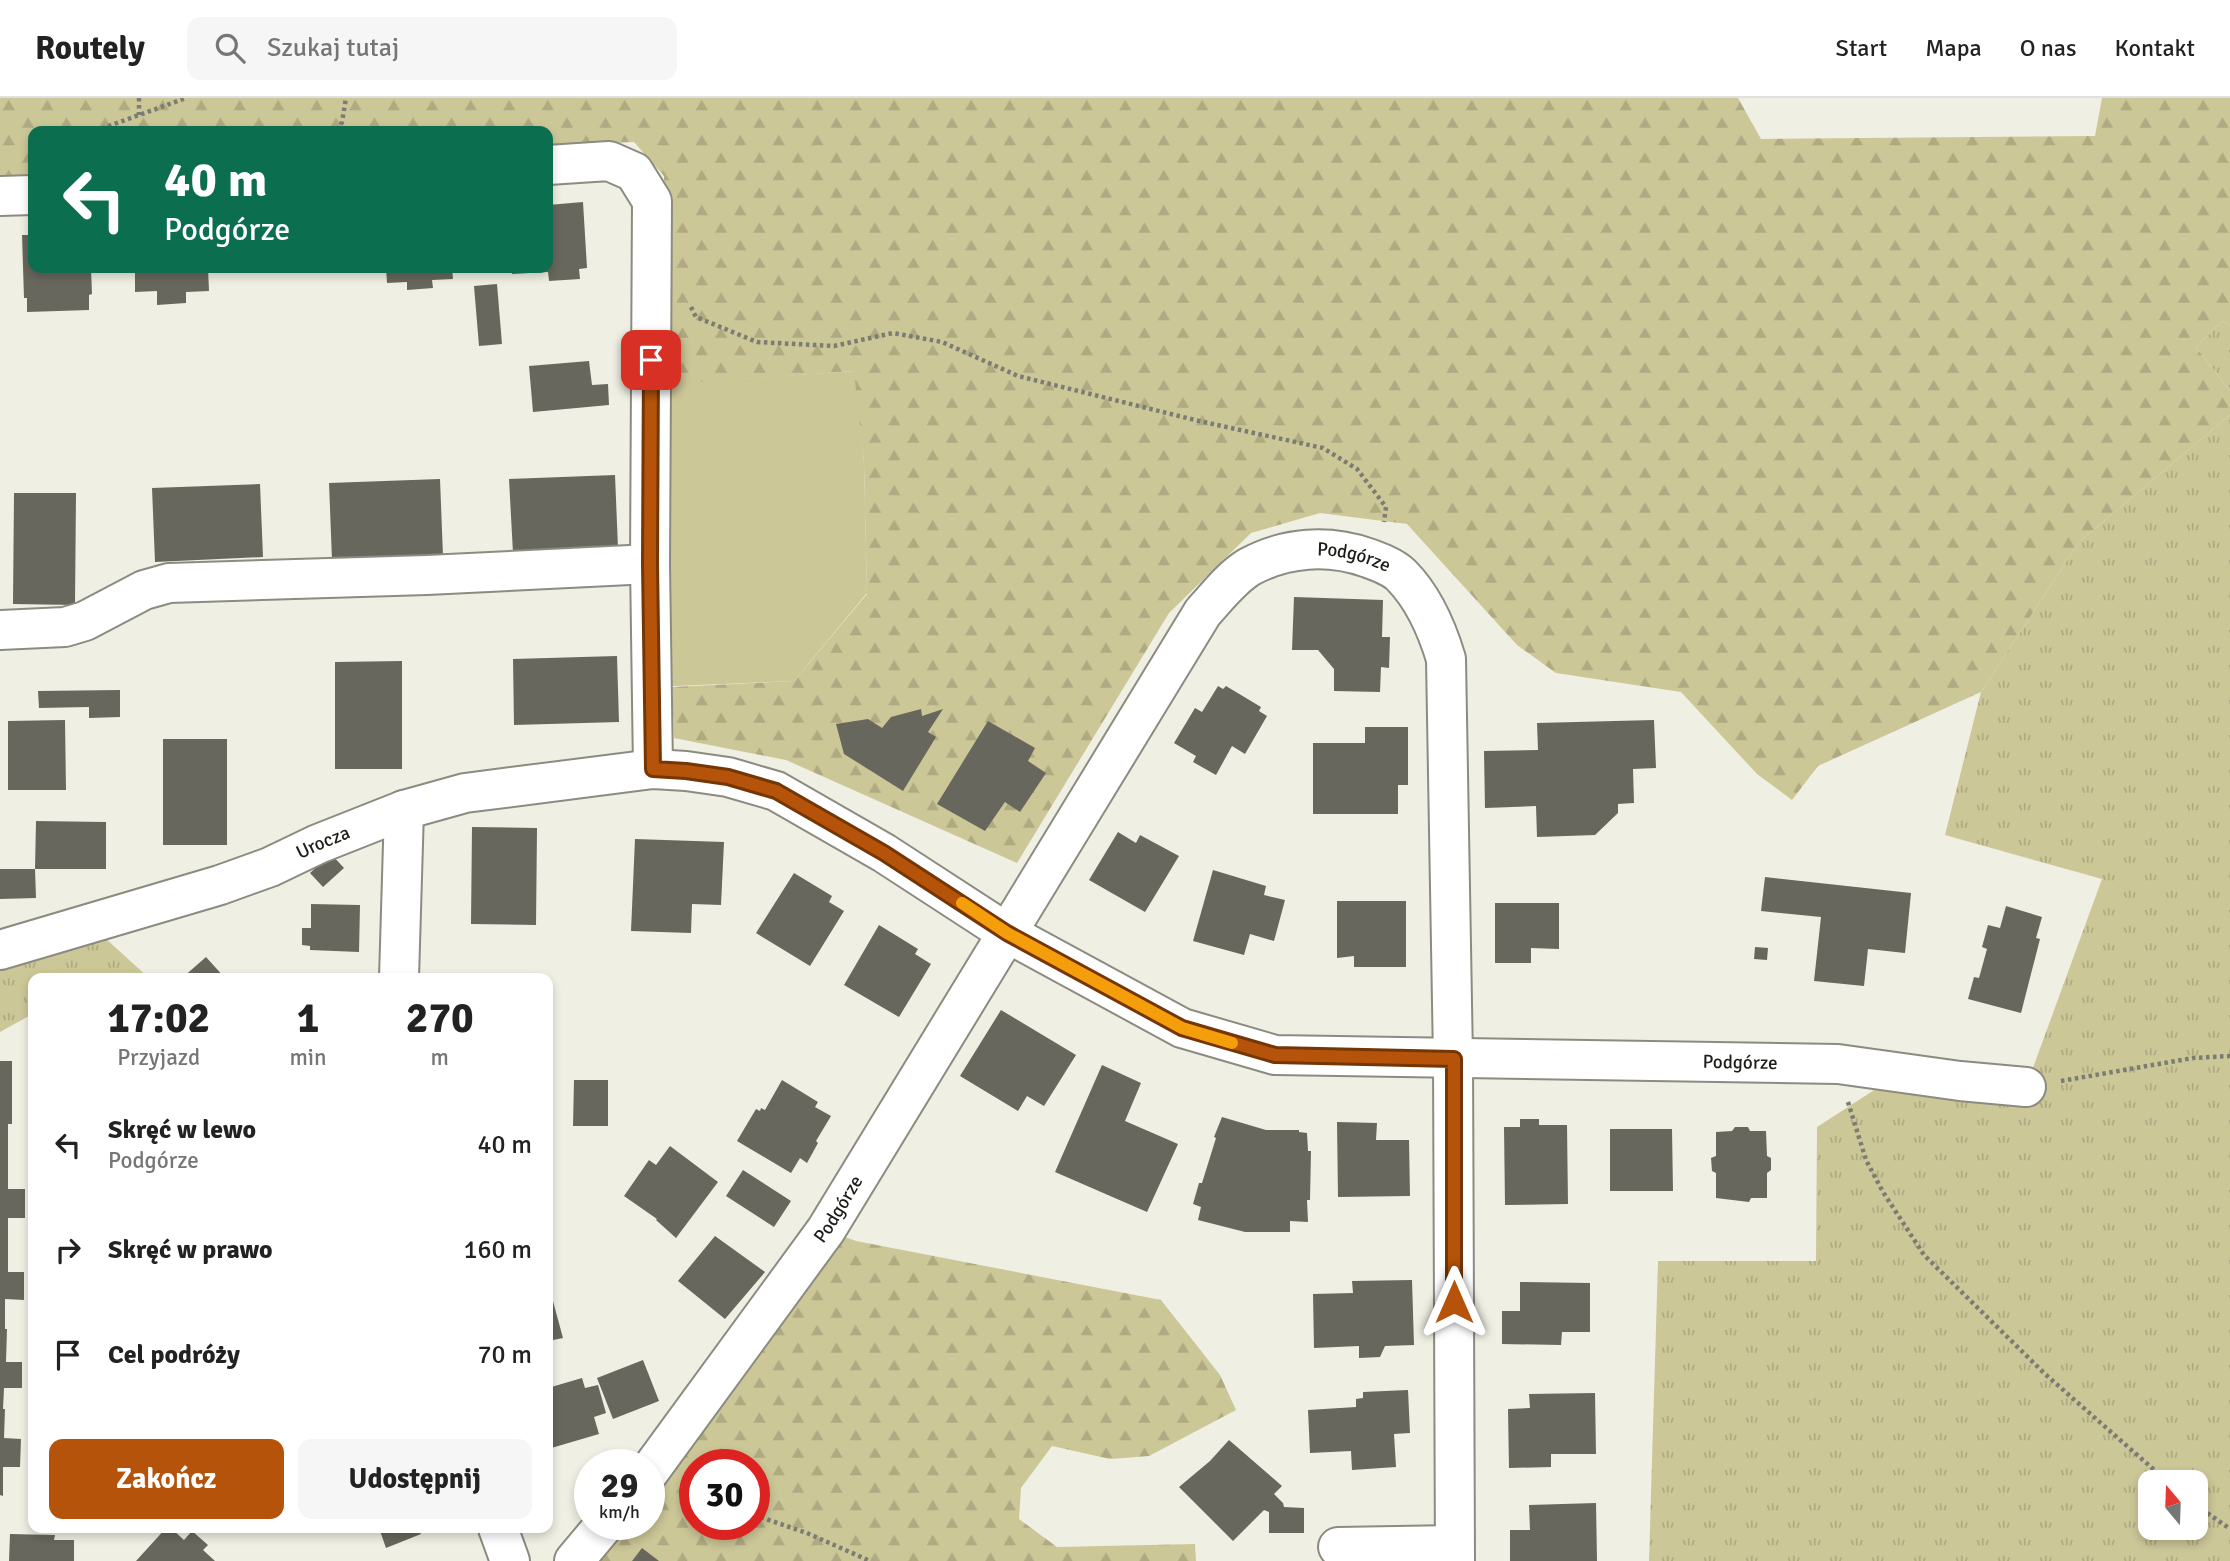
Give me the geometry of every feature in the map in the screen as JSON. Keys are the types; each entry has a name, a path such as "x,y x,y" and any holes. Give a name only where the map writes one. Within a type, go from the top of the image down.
{"street":[{"path":"553,165 609,161 634,172 652,201 650,564 653,769"},
{"path":"0,196 28,195"},
{"name":"Podgórze","path":"665,1450 826,1230 1203,612 1225,587 1248,568 1279,555 1314,548 1349,551 1377,561 1399,573 1416,594 1437,630 1446,659 1454,1059 1455,1553 1338,1548"},
{"path":"0,631 65,628 85,621 144,590 169,583 427,575 650,564"},
{"name":"Podgórze","path":"653,769 728,777 776,791 884,853 1007,933 1182,1028 1275,1055 1838,1064 1960,1082 2026,1087"},
{"name":"Urocza","path":"0,950 220,885 270,867 318,844 404,810 465,793 653,769"},
{"path":"399,973 404,810"},
{"path":"500,1533 510,1561"},
{"path":"574,1561 592,1540"}],"path":[{"path":"139,98 139,115"},
{"path":"109,126 186,98"},
{"path":"340,126 346,98"},
{"path":"690,304 696,317 757,342 834,346 893,333 942,342 1018,376 1211,424 1323,448 1357,469 1386,507 1377,561"},
{"path":"2026,1087 2193,1058 2230,1056"},
{"path":"1838,1064 1853,1123 1866,1160 1882,1192 1924,1255 2045,1374 2154,1470"},
{"path":"2208,1513 2230,1529"},
{"path":"770,1520 807,1533 870,1561"}],"green space":[{"path":"0,98 1738,98 1761,139 2095,136 2102,98 2230,98 2230,325 2222,321 2196,347 2230,391 2230,415 2079,542 1981,692 1818,766 1792,800 1757,774 1681,692 1556,673 1517,645 1407,524 1320,513 1251,533 1169,613 1017,863 786,760 674,738 672,687 794,681 867,594 864,463 853,371 664,385 664,176 634,142 553,145 553,126 28,126 28,177 0,179"},
{"path":"2222,321 2230,325 2230,391 2196,347"},
{"path":"854,371 864,463 867,593 794,681 652,687 651,385"},
{"path":"2230,415 2230,1561 1649,1561 1658,1261 1816,1261 1817,1127 1899,1074 2026,1087 2102,879 1945,835 1981,692 2079,542"},
{"path":"105,938 144,973 28,973 28,1017 0,1032 0,968"},
{"path":"826,1230 856,1241 1161,1300 1220,1375 1236,1410 1149,1456 1110,1459 1052,1446 1021,1488 1019,1519 1057,1547 1195,1544 1196,1561 574,1561 592,1540 665,1540 665,1450"}],"building":[{"path":"583,202 587,268 579,269 580,279 549,281 548,273 553,273 553,205"},
{"path":"22,235 28,235 28,273 91,273 89,310 27,312 27,298 24,298"},
{"path":"135,273 208,273 209,291 186,292 186,303 157,305 157,291 135,292"},
{"path":"386,273 452,273 453,279 432,280 433,288 407,290 407,282 387,283"},
{"path":"497,284 502,344 479,346 474,286"},
{"path":"589,361 592,385 608,384 609,405 533,412 529,366"},
{"path":"615,475 618,548 513,553 509,479"},
{"path":"440,479 443,556 332,560 329,483"},
{"path":"260,484 263,557 155,562 152,488"},
{"path":"14,493 76,493 75,605 13,604"},
{"path":"1294,597 1383,600 1382,637 1390,637 1389,668 1381,667 1380,692 1334,691 1334,669 1318,650 1292,650"},
{"path":"617,656 619,722 514,725 513,659"},
{"path":"402,661 402,769 335,769 335,662"},
{"path":"1218,686 1223,689 1226,686 1261,707 1259,711 1267,716 1245,754 1232,746 1216,775 1193,762 1196,756 1174,743 1195,708 1202,712"},
{"path":"120,690 120,717 89,718 89,707 39,708 38,691"},
{"path":"921,709 922,716 943,709 928,732 936,737 903,791 844,754 836,724 868,719 882,728 891,717"},
{"path":"65,720 66,790 8,790 8,721"},
{"path":"1654,720 1656,768 1633,769 1634,803 1618,804 1618,813 1595,835 1537,837 1536,806 1485,808 1484,751 1538,750 1537,723"},
{"path":"988,721 1035,748 1028,761 1046,773 1020,812 1005,802 985,831 937,804"},
{"path":"1365,727 1408,727 1408,785 1398,785 1398,814 1313,814 1313,743 1365,743"},
{"path":"163,739 227,739 227,845 163,845"},
{"path":"36,821 106,822 106,869 35,869"},
{"path":"472,827 537,828 536,925 471,924"},
{"path":"1118,832 1136,843 1140,835 1179,856 1145,912 1089,880"},
{"path":"635,839 724,842 721,905 692,904 691,933 631,931"},
{"path":"331,854 344,868 323,887 310,873"},
{"path":"0,869 35,869 36,898 0,899"},
{"path":"1213,870 1266,886 1264,895 1285,900 1274,941 1250,934 1244,955 1193,941"},
{"path":"794,873 832,896 829,902 844,911 810,966 756,933"},
{"path":"1765,877 1911,893 1905,953 1868,949 1864,986 1814,981 1821,917 1761,911"},
{"path":"1337,901 1406,901 1406,967 1354,967 1354,956 1337,958"},
{"path":"1495,903 1559,903 1559,949 1531,948 1531,963 1495,963"},
{"path":"311,904 360,905 359,952 310,950 310,946 302,945 302,928 311,928"},
{"path":"2006,906 2042,917 2036,938 2040,939 2021,1013 1968,999 1974,977 1979,978 1987,949 1982,947 1988,925 2000,928"},
{"path":"879,925 918,949 915,954 931,964 899,1017 844,985"},
{"path":"1755,947 1768,948 1767,960 1754,959"},
{"path":"206,957 220,973 188,973"},
{"path":"1001,1010 1076,1055 1044,1106 1027,1096 1018,1111 960,1076"},
{"path":"0,1061 12,1061 8,1189 25,1189 25,1218 8,1218 8,1272 24,1272 24,1300 5,1299 6,1362 22,1362 22,1388 4,1388 3,1409 4,1438 21,1439 20,1467 3,1467 3,1496 0,1495"},
{"path":"1102,1065 1141,1083 1125,1121 1178,1144 1147,1212 1055,1172"},
{"path":"574,1080 608,1080 608,1126 573,1126"},
{"path":"782,1080 818,1102 815,1107 831,1116 807,1163 800,1158 791,1173 737,1141 756,1109 765,1110"},
{"path":"1222,1117 1266,1130 1299,1130 1307,1133 1308,1151 1311,1151 1308,1222 1290,1221 1290,1232 1245,1232 1198,1220 1201,1207 1193,1204"},
{"path":"1520,1119 1539,1119 1539,1125 1567,1125 1568,1204 1505,1205 1504,1127 1520,1127"},
{"path":"1337,1122 1377,1123 1376,1140 1409,1140 1410,1196 1338,1197"},
{"path":"1735,1127 1766,1131 1767,1156 1771,1158 1771,1170 1767,1173 1767,1198 1751,1198 1749,1202 1716,1198 1716,1173 1712,1171 1711,1158 1716,1156 1716,1132 1732,1131"},
{"path":"1610,1129 1672,1129 1673,1191 1610,1191"},
{"path":"670,1146 718,1182 676,1238 657,1219 624,1196 649,1160 656,1165"},
{"path":"743,1170 791,1201 774,1227 726,1196"},
{"path":"715,1236 765,1272 725,1319 678,1281"},
{"path":"1412,1280 1414,1345 1385,1346 1380,1357 1359,1358 1359,1346 1314,1348 1313,1294 1353,1293 1352,1281"},
{"path":"1520,1282 1590,1283 1590,1332 1562,1332 1561,1345 1502,1344 1502,1311 1520,1311"},
{"path":"553,1301 563,1338 553,1340"},
{"path":"643,1360 659,1401 613,1419 597,1378"},
{"path":"582,1378 585,1388 598,1385 606,1413 594,1417 599,1434 553,1448 553,1387"},
{"path":"1408,1390 1410,1433 1394,1434 1396,1467 1352,1470 1351,1451 1310,1453 1308,1410 1356,1407 1356,1399 1363,1398 1363,1392"},
{"path":"1595,1393 1596,1454 1551,1454 1551,1467 1509,1468 1508,1409 1530,1408 1529,1394"},
{"path":"1229,1440 1282,1486 1274,1494 1284,1507 1304,1508 1304,1533 1269,1533 1269,1512 1264,1510 1233,1541 1179,1487 1210,1461"},
{"path":"1596,1503 1597,1561 1510,1561 1510,1530 1530,1530 1529,1505"},
{"path":"161,1533 176,1533 184,1540 190,1533 194,1533 208,1545 203,1550 215,1561 136,1561"},
{"path":"381,1533 421,1534 386,1548"},
{"path":"10,1534 55,1535 54,1540 74,1540 74,1561 9,1561"},
{"path":"642,1548 659,1561 632,1561"}],"slow traffic":[{"path":"962,903 1007,933 1182,1028 1232,1043"}],"route":[{"path":"651,360 653,769 728,777 776,791 884,853 1007,933 1182,1028 1275,1055 1454,1059 1454,1302"}]}
